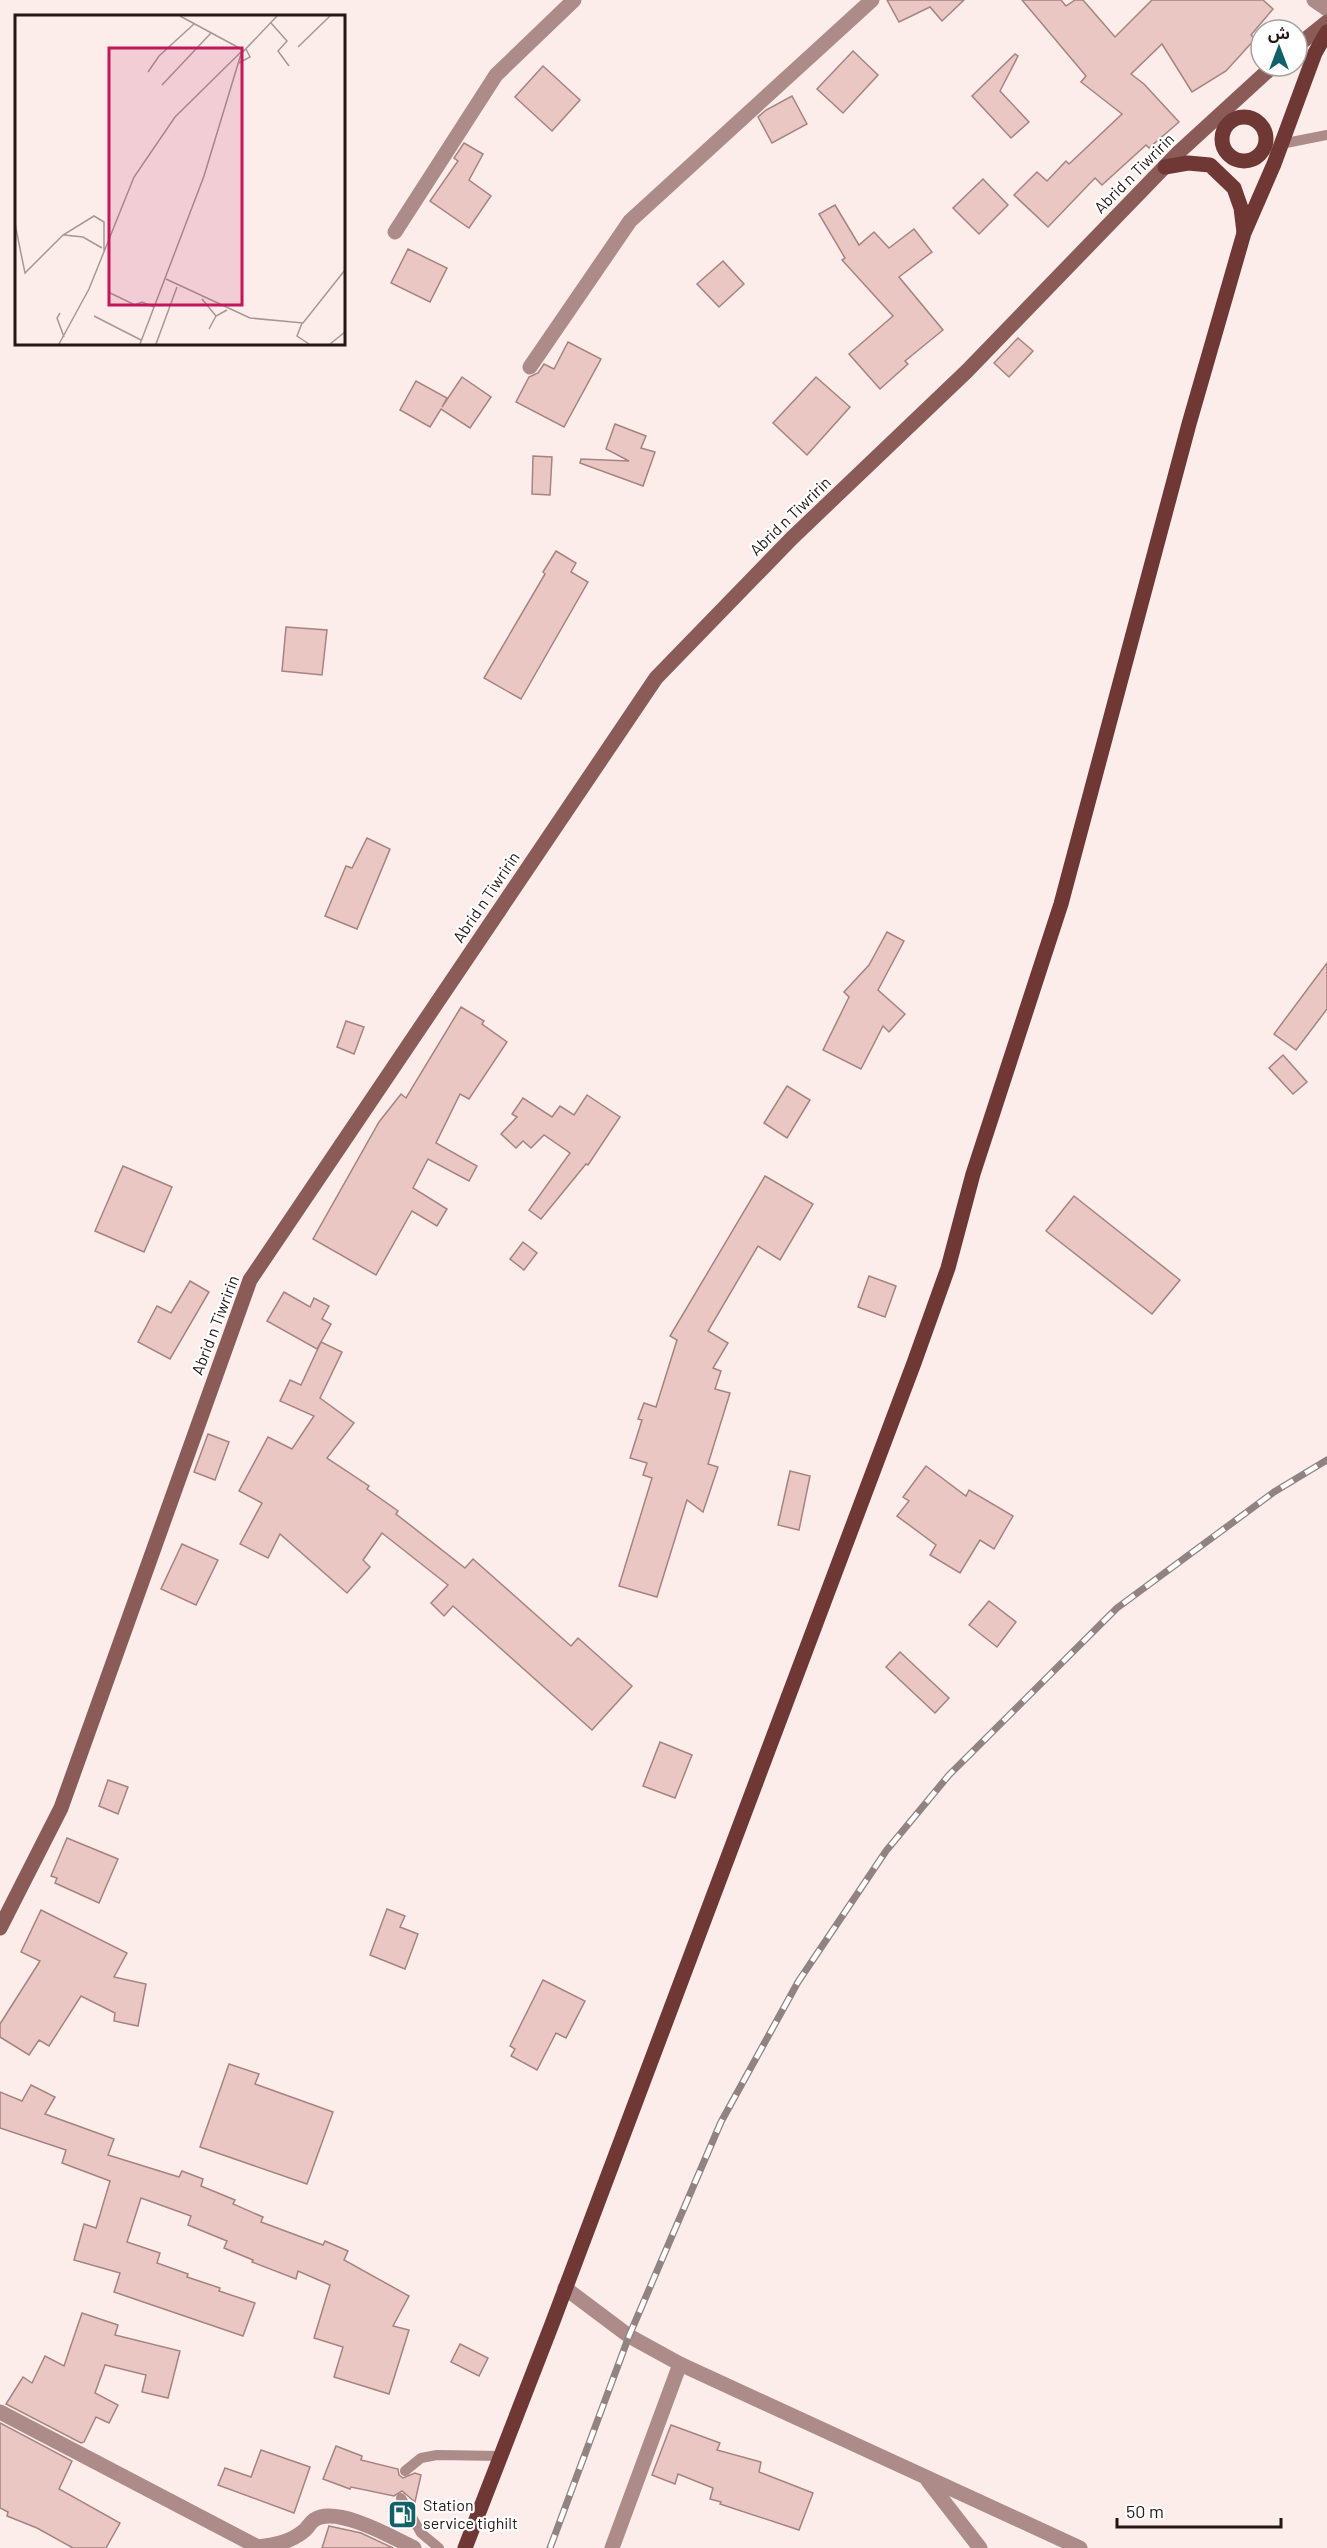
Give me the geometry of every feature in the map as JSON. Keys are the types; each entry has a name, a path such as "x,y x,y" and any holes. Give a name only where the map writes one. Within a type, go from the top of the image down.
{"main road":[{"path":"465,2548 502,2456 914,1364 948,1268 973,1174 1061,904 1189,424 1244,233 1316,53 1327,32"},
{"path":"1242,160 1230,155 1223,143 1225,128 1236,118 1251,118 1258,122 1266,133 1265,147"},
{"path":"1165,167 1188,163 1210,165 1256,158 1289,122"},
{"path":"1210,165 1234,188 1241,208 1244,233"}],"street":[{"path":"395,232 496,75 574,0"},
{"path":"530,367 630,221 872,0"},
{"path":"1314,0 1327,9"},
{"path":"1309,36 1327,22"},
{"name":"Abrid n Tiwririn","path":"0,1928 61,1808 250,1280 656,678 792,538 967,371 1165,167 1259,78"},
{"path":"565,2288 629,2336 680,2364 1080,2548"},
{"path":"612,2548 680,2364"},
{"path":"0,2412 258,2547 277,2545 294,2539 315,2519 334,2515 379,2531 414,2548"},
{"path":"926,2478 980,2548"}],"lane":[{"path":"1281,144 1327,135"},
{"path":"405,2471 421,2458 436,2455 502,2456"},
{"path":"401,2498 421,2533 439,2548"}],"building":[{"path":"887,0 964,0 942,21 930,7 899,22"},
{"path":"1022,0 1061,0 1066,6 1075,0 1083,0 1115,37 1152,0 1263,0 1273,9 1265,18 1249,18 1249,46 1226,71 1192,92 1162,44 1131,74 1144,84 1179,122 1149,148 1146,145 1102,185 1095,178 1048,227 1014,195 1037,172 1047,181 1066,161 1069,164 1122,114 1081,82 1086,76"},
{"path":"853,51 878,75 843,113 817,89"},
{"path":"1015,54 1018,56 1000,91 1029,122 1011,138 972,96"},
{"path":"543,66 580,100 552,131 515,97"},
{"path":"792,96 807,124 772,143 758,117"},
{"path":"464,143 483,154 469,180 491,196 469,228 430,201 458,161 454,158"},
{"path":"983,179 1008,205 979,234 953,208"},
{"path":"835,205 859,245 874,232 889,248 914,229 932,252 899,277 943,330 905,361 908,364 880,389 849,354 893,316 842,260 845,258 819,214"},
{"path":"408,249 447,268 430,302 391,283"},
{"path":"723,261 744,284 719,307 697,284"},
{"path":"1018,338 1033,351 1009,377 994,363"},
{"path":"568,342 601,359 564,427 516,402 529,377 538,373 544,364 554,369"},
{"path":"462,377 491,397 470,428 441,409 430,427 400,410 416,381 447,398 442,407"},
{"path":"816,377 850,407 807,455 773,423"},
{"path":"615,424 646,436 641,448 655,452 643,486 580,463 581,459 629,461 606,449"},
{"path":"533,456 552,457 550,495 532,494"},
{"path":"556,551 576,563 571,572 588,582 521,699 484,678"},
{"path":"286,627 327,630 322,675 282,671"},
{"path":"367,838 390,849 357,929 325,916 346,866 352,868"},
{"path":"887,932 904,941 878,990 905,1014 889,1032 883,1026 861,1069 823,1050 849,997 844,992 869,965"},
{"path":"1327,963 1327,1009 1296,1050 1274,1034"},
{"path":"461,1007 484,1021 482,1024 507,1042 469,1099 460,1094 436,1143 477,1166 469,1181 428,1159 413,1188 447,1209 437,1226 412,1211 376,1275 313,1239 379,1122 401,1094 406,1098"},
{"path":"346,1021 364,1027 354,1054 337,1047"},
{"path":"1283,1055 1307,1082 1293,1094 1269,1068"},
{"path":"787,1086 810,1100 787,1138 764,1123"},
{"path":"587,1095 620,1117 588,1165 586,1164 541,1219 529,1210 570,1153 544,1135 531,1148 523,1141 516,1148 501,1134 517,1117 512,1114 523,1098 552,1117 560,1106 574,1115"},
{"path":"123,1166 172,1187 144,1252 95,1231"},
{"path":"765,1176 813,1204 780,1260 758,1246 708,1331 728,1343 713,1368 721,1371 715,1389 730,1393 708,1464 718,1467 703,1512 687,1500 657,1597 619,1586 652,1478 643,1475 647,1463 630,1458 642,1420 638,1419 644,1403 656,1407 677,1340 670,1336"},
{"path":"1074,1196 1180,1280 1152,1314 1046,1231"},
{"path":"523,1242 537,1253 524,1270 510,1259"},
{"path":"869,1276 896,1286 885,1317 858,1307"},
{"path":"190,1281 209,1292 170,1359 138,1342 157,1306 171,1313"},
{"path":"284,1292 310,1307 314,1298 329,1306 322,1319 331,1324 317,1349 267,1321"},
{"path":"321,1342 342,1352 320,1398 354,1423 327,1458 369,1486 367,1489 398,1511 396,1514 465,1568 473,1559 571,1646 578,1638 632,1686 592,1730 453,1606 444,1616 431,1603 448,1585 382,1533 363,1560 370,1567 347,1593 280,1534 268,1558 240,1544 262,1503 239,1491 268,1437 292,1449 314,1416 280,1401 290,1380 301,1385"},
{"path":"208,1434 229,1442 215,1480 194,1472"},
{"path":"926,1466 966,1496 969,1490 1013,1516 994,1549 980,1540 960,1573 930,1555 936,1545 897,1516 909,1501 903,1497"},
{"path":"790,1471 810,1476 799,1530 778,1525"},
{"path":"182,1544 218,1560 196,1605 161,1589"},
{"path":"989,1601 1016,1622 997,1647 969,1625"},
{"path":"900,1652 949,1698 935,1713 886,1667"},
{"path":"660,1742 692,1755 675,1798 643,1786"},
{"path":"108,1780 128,1787 118,1814 99,1806"},
{"path":"67,1838 118,1859 99,1903 55,1883 57,1878 51,1876"},
{"path":"387,1909 405,1916 400,1927 418,1934 405,1969 370,1955"},
{"path":"41,1910 127,1953 114,1977 146,1984 138,2026 114,2021 115,2013 81,1996 49,2046 39,2040 29,2055 0,2037 0,2024 40,1961 21,1952"},
{"path":"543,1980 585,2001 566,2038 556,2033 537,2070 511,2056 515,2049 510,2046"},
{"path":"229,2064 259,2074 255,2084 333,2112 307,2184 200,2147"},
{"path":"31,2085 55,2097 45,2114 114,2139 108,2155 179,2177 182,2171 203,2179 201,2186 235,2200 233,2204 263,2217 261,2222 323,2245 325,2241 348,2251 344,2260 409,2296 393,2326 409,2330 389,2394 334,2377 343,2347 314,2338 330,2285 298,2271 296,2279 252,2262 253,2260 224,2248 227,2241 188,2225 191,2216 141,2198 127,2242 160,2253 157,2263 188,2274 187,2277 220,2288 219,2291 255,2303 243,2336 114,2292 120,2273 74,2260 84,2224 96,2228 110,2181 62,2163 66,2150 0,2128 0,2092 22,2101"},
{"path":"82,2313 118,2325 115,2335 180,2351 168,2398 142,2392 146,2375 105,2365 95,2393 118,2405 109,2423 96,2417 84,2442 81,2443 6,2404 23,2377 32,2383 45,2356 64,2366"},
{"path":"460,2344 488,2358 479,2376 451,2362"},
{"path":"0,2423 72,2461 59,2489 120,2523 106,2548 73,2548 37,2528 7,2516 8,2512 0,2508"},
{"path":"671,2425 720,2443 717,2450 761,2462 759,2472 813,2493 799,2530 720,2504 721,2502 710,2499 713,2488 678,2474 675,2484 652,2475"},
{"path":"336,2446 362,2456 361,2460 398,2469 399,2475 403,2478 415,2473 421,2475 415,2502 402,2491 394,2496 351,2487 350,2489 323,2479"},
{"path":"261,2450 310,2467 294,2513 218,2485 225,2468 251,2477"},
{"path":"329,2526 361,2533 393,2548 322,2548"}],"railway":[{"path":"550,2548 629,2336 721,2122 798,1982 886,1851 949,1775 1117,1608 1274,1492 1327,1460"}],"place":[{"name":"Station service tighilt","path":"402,2514"}]}
